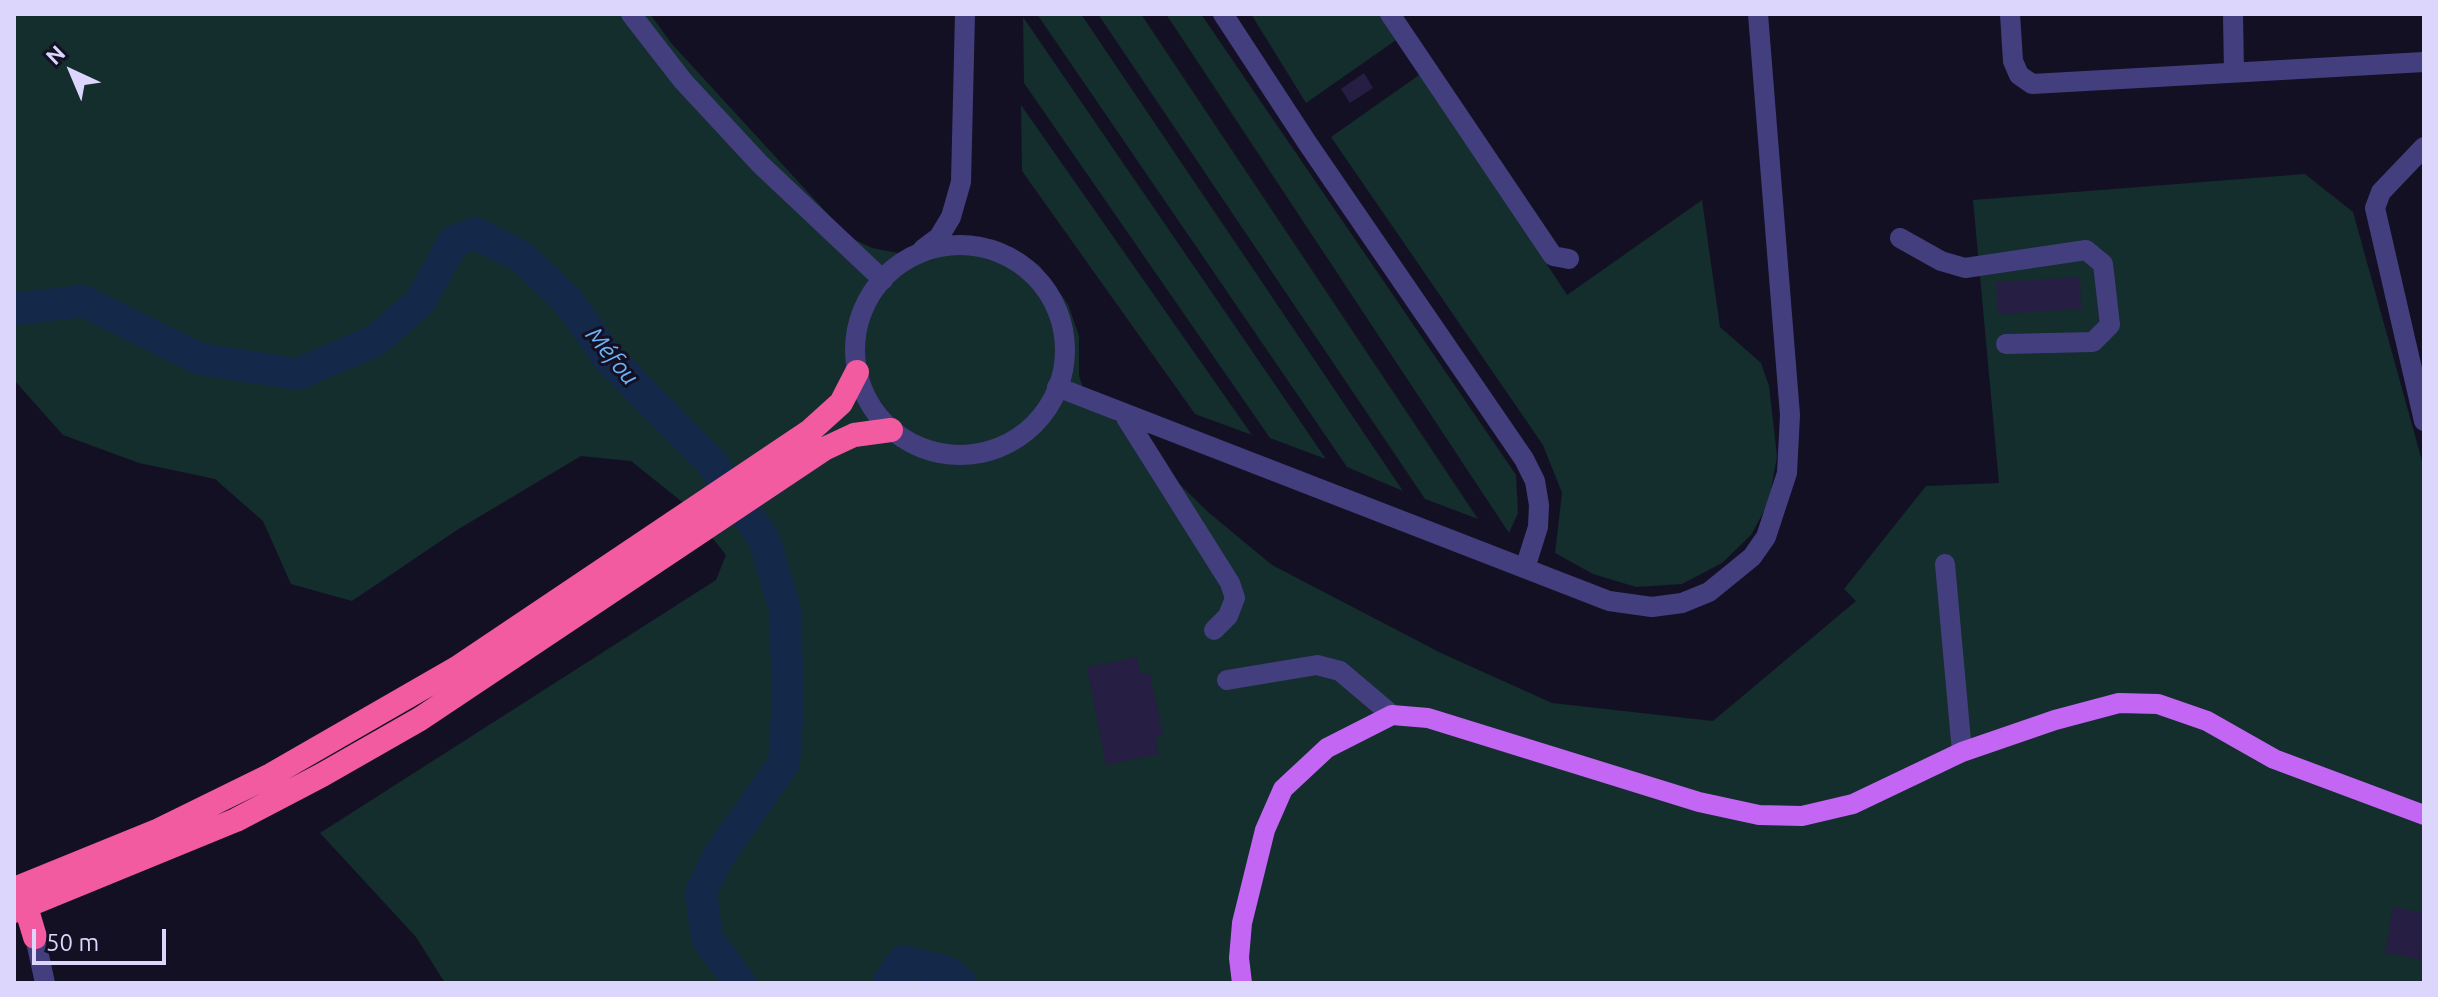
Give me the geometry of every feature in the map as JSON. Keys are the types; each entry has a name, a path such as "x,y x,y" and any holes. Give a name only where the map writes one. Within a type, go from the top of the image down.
{"highway":[{"path":"35,937 18,902 271,775 638,562 817,440 857,372"},
{"path":"817,440 891,430"}],"main road":[{"path":"1242,983 1239,958 1242,923 1265,830 1283,789 1327,748 1392,715 1428,718 1699,802 1759,815 1802,816 1853,804 1962,752 2055,720 2119,703 2158,704 2207,721 2274,759 2424,815"}],"street":[{"path":"631,14 683,81 760,164 883,280"},
{"path":"914,256 931,249 968,245 1003,254 1033,275 1055,305 1061,322 1064,358 1057,387 1050,405 1030,428 1005,445 976,454 945,455 916,447 891,430 869,404 857,372 855,352 859,323 870,295 883,280 914,256 939,237 951,217 961,182 965,14"},
{"path":"1223,14 1524,459 1535,481 1539,505 1538,527 1525,568"},
{"path":"1390,14 1553,256 1569,259"},
{"path":"1057,387 1525,568 1632,606 1682,603 1709,592 1735,573 1766,537 1787,473 1790,415 1758,14"},
{"path":"2010,14 2013,61 2019,75 2032,84 2424,62"},
{"path":"2233,14 2234,72"},
{"path":"2424,147 2381,192 2375,208 2424,421"},
{"path":"1900,238 1941,261 1965,268 2086,250 2103,264 2110,325 2093,342 2006,344"},
{"path":"1123,413 1230,583 1235,598 1228,616 1214,630"},
{"path":"1945,564 1962,752"},
{"path":"1227,680 1317,665 1340,671 1392,715"},
{"path":"35,937 45,983"}],"green space":[{"path":"14,14 650,14 672,44 849,237 872,248 898,253 928,245 979,241 999,245 1039,265 1068,304 1079,336 1079,376 1084,390 1208,512 1272,565 1441,653 1552,703 1713,721 1856,601 1844,589 1926,486 1999,483 1973,200 2305,174 2353,212 2424,468 2424,983 445,983 416,937 320,833 716,580 726,555 686,505 631,461 581,456 457,530 352,601 291,584 263,521 215,479 139,463 63,435 14,380"},
{"path":"1037,14 1081,14 1403,491 1347,467"},
{"path":"1098,14 1141,14 1478,519 1425,499"},
{"path":"1166,14 1201,14 1516,475 1518,513 1509,533"},
{"path":"1251,14 1383,14 1399,38 1306,103"},
{"path":"1023,17 1326,459 1270,438 1024,83"},
{"path":"1422,73 1567,295 1702,200 1720,327 1761,363 1769,386 1777,456 1769,502 1751,535 1722,563 1682,584 1636,587 1593,574 1555,553 1562,493 1543,445 1331,137"},
{"path":"1021,105 1252,435 1195,414 1022,171"}],"building":[{"path":"1364,73 1373,88 1350,103 1341,89"},
{"path":"2080,277 2081,309 1998,314 1996,282"},
{"path":"1137,657 1140,674 1150,673 1163,736 1155,737 1159,754 1106,765 1087,667"},
{"path":"2393,907 2424,913 2424,960 2385,953"}],"waterway":[{"name":"Méfou","path":"14,309 83,301 200,359 297,374 375,341 420,302 453,242 475,233 522,257 568,301 609,359 711,462 764,539 785,609 788,700 784,763 718,857 701,892 707,938 740,983"},
{"name":"Méfou","path":"888,983 903,961 947,972 961,983"}]}
